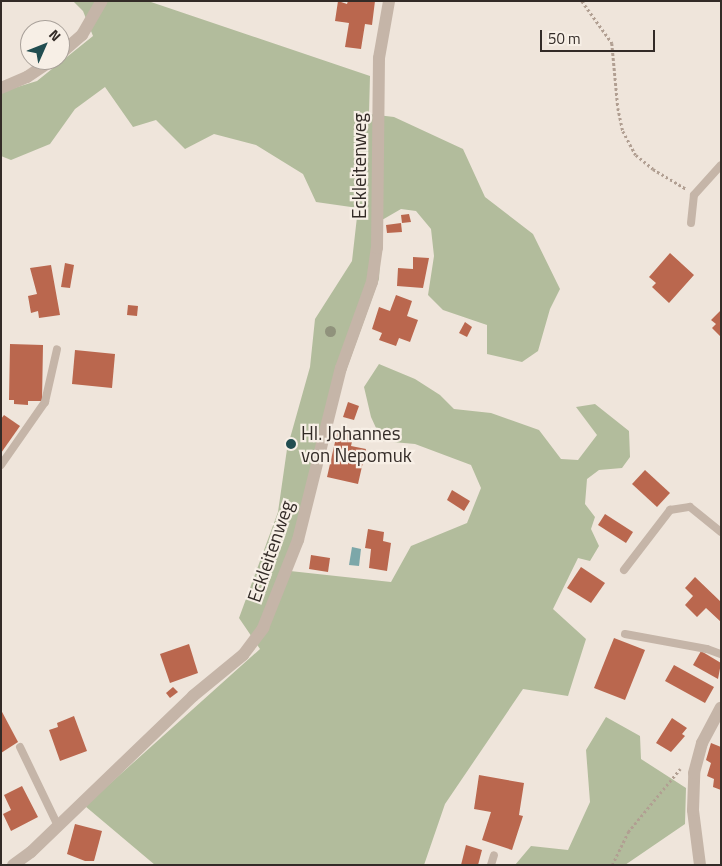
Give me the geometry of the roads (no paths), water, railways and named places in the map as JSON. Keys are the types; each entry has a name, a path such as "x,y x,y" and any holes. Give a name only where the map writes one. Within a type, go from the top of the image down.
{"street":[{"path":"70,45 82,35 102,1"},
{"name":"Eckleitenweg","path":"13,865 58,826 193,696 243,655 262,628 298,540 341,368 372,282 377,248 379,58 389,1"},
{"path":"1,88 27,77 37,70"},
{"path":"700,865 694,810 694,773 702,743 721,708"}],"lane":[{"path":"691,223 694,195 721,165"},
{"path":"1,466 45,402 56,349"},
{"path":"624,570 670,510 690,507 721,532"},
{"path":"625,634 721,654"},
{"path":"20,747 58,826"},
{"path":"491,865 494,855"}],"water":[{"path":"352,547 361,549 359,566 349,565"}],"place":[{"name":"Hl. Johannes von Nepomuk","path":"291,444"}]}
